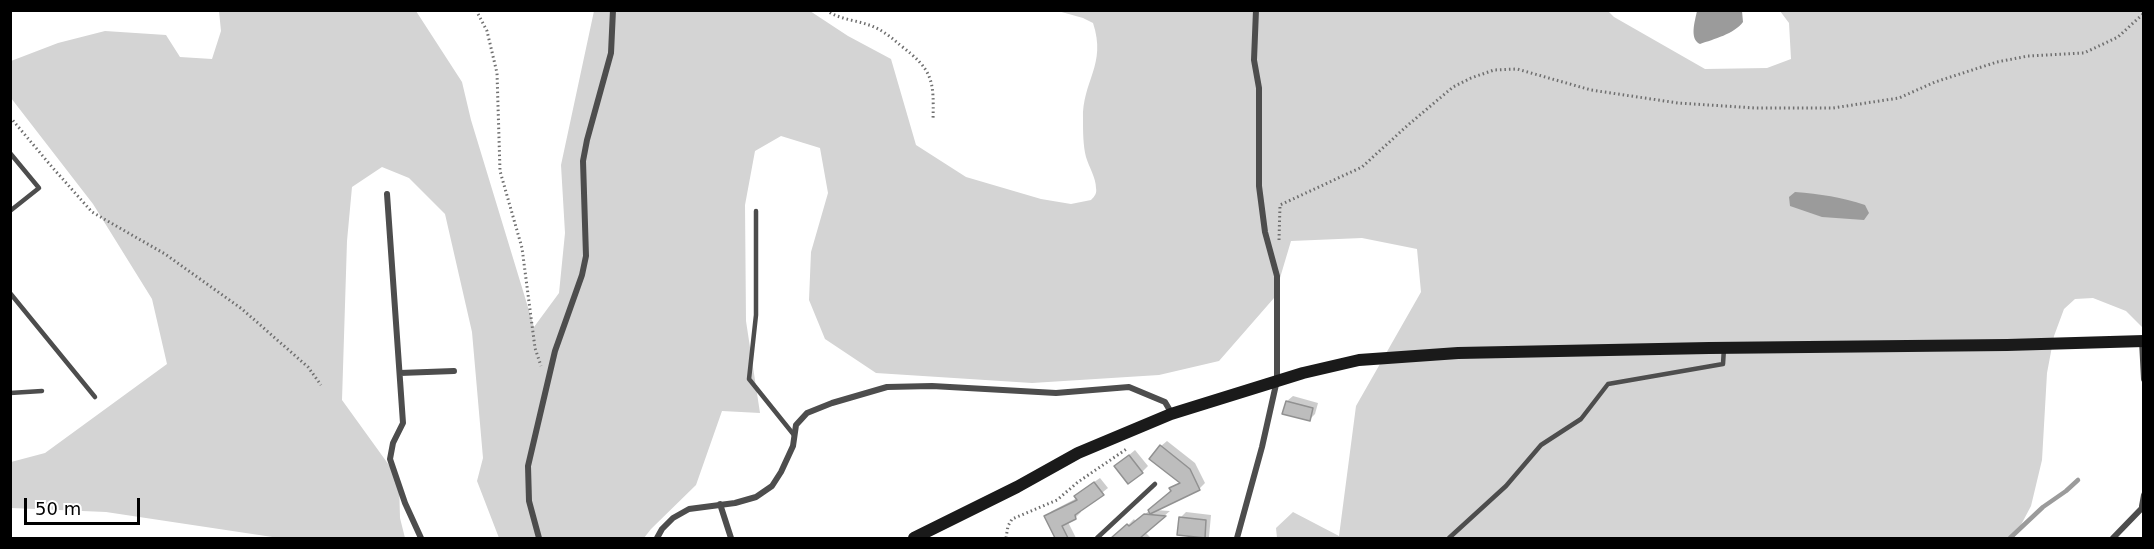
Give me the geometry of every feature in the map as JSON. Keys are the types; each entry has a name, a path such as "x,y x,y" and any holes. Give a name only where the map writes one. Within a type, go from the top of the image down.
{"street":[{"path":"539,538 529,501 528,466 561,329 582,275 586,256 583,161 612,53 613,10"},
{"path":"1237,538 1263,447 1277,380 1277,276 1264,232 1259,186 1259,88 1254,60 1256,10"},
{"path":"387,194 404,423 393,443 390,459 405,503 421,538"},
{"path":"914,538 1017,487 1078,453 1172,414 1277,380 1359,360 1458,353 2143,341 2144,379"},
{"path":"400,373 454,371"},
{"path":"657,538 673,518 689,509 735,503 756,497 772,486 789,455 796,425 807,413 887,387 944,387 1056,393 1129,387 1166,402 1172,414"},
{"path":"2113,538 2143,506 2144,495"},
{"path":"720,504 731,538"}],"lane":[{"path":"10,153 39,188 10,211"},
{"path":"756,211 756,315 749,379 794,435"},
{"path":"10,293 95,397"},
{"path":"1449,538 1506,486 1540,445 1581,419 1608,384 1723,364 1724,348"},
{"path":"10,393 42,391"},
{"path":"1097,538 1155,484"}],"path":[{"path":"476,10 487,31 497,73 500,171 522,248 535,348 547,385"},
{"path":"826,10 886,33 923,64 934,89 933,120"},
{"path":"1279,247 1280,206 1362,167 1453,87 1494,70 1517,69 1591,90 1678,103 1755,108 1833,108 1899,98 1935,82 1997,62 2028,56 2084,53 2118,37 2144,13"},
{"path":"10,117 92,212 165,254 242,309 308,367 321,385"},
{"path":"1006,538 1009,522 1012,519 1057,500 1078,482 1133,446"}],"shaded area":[{"path":"219,11 416,11 462,82 471,120 534,327 559,293 565,233 561,165 594,11 810,11 848,36 891,59 916,145 966,177 1041,199 1071,204 1091,200 1096,191 1095,180 1085,152 1083,119 1086,94 1096,62 1097,38 1093,23 1058,11 1608,11 1614,17 1705,69 1767,68 1791,59 1789,23 1780,11 2143,11 2143,328 2126,311 2093,298 2075,299 2064,309 2054,336 2047,373 2042,460 2031,506 2014,538 1277,538 1276,528 1293,512 1339,536 1356,406 1421,292 1417,249 1362,238 1291,241 1274,298 1219,361 1159,375 1032,383 876,373 825,339 809,300 811,252 828,193 820,148 781,136 755,151 745,205 746,321 760,413 722,411 696,485 644,538 499,538 477,481 483,458 472,332 445,214 409,178 382,167 352,187 347,241 342,400 399,479 400,518 405,538 279,538 106,512 11,508 11,462 45,453 167,364 152,299 93,204 11,98 11,61 58,43 105,31 166,35 180,57 212,59 221,31"},
{"path":"1697,11 1742,11 1743,22 1729,33 1700,44 1694,34"},
{"path":"1795,192 1831,196 1856,202 1865,205 1869,213 1864,220 1822,217 1790,206 1789,197"}],"building":[{"path":"1286,401 1313,408 1310,421 1282,414"},
{"path":"1160,445 1190,469 1200,490 1150,514 1148,510 1171,491 1169,488 1180,483 1149,459"},
{"path":"1129,455 1143,473 1128,484 1114,466"},
{"path":"1094,482 1104,495 1075,515 1076,519 1062,526 1068,538 1055,538 1044,516 1077,500 1074,496"},
{"path":"1144,514 1166,516 1140,538 1111,538 1127,524 1129,526"},
{"path":"1179,517 1206,520 1205,538 1177,535"}],"waterway":[{"path":"2010,538 2043,507 2078,480"}]}
